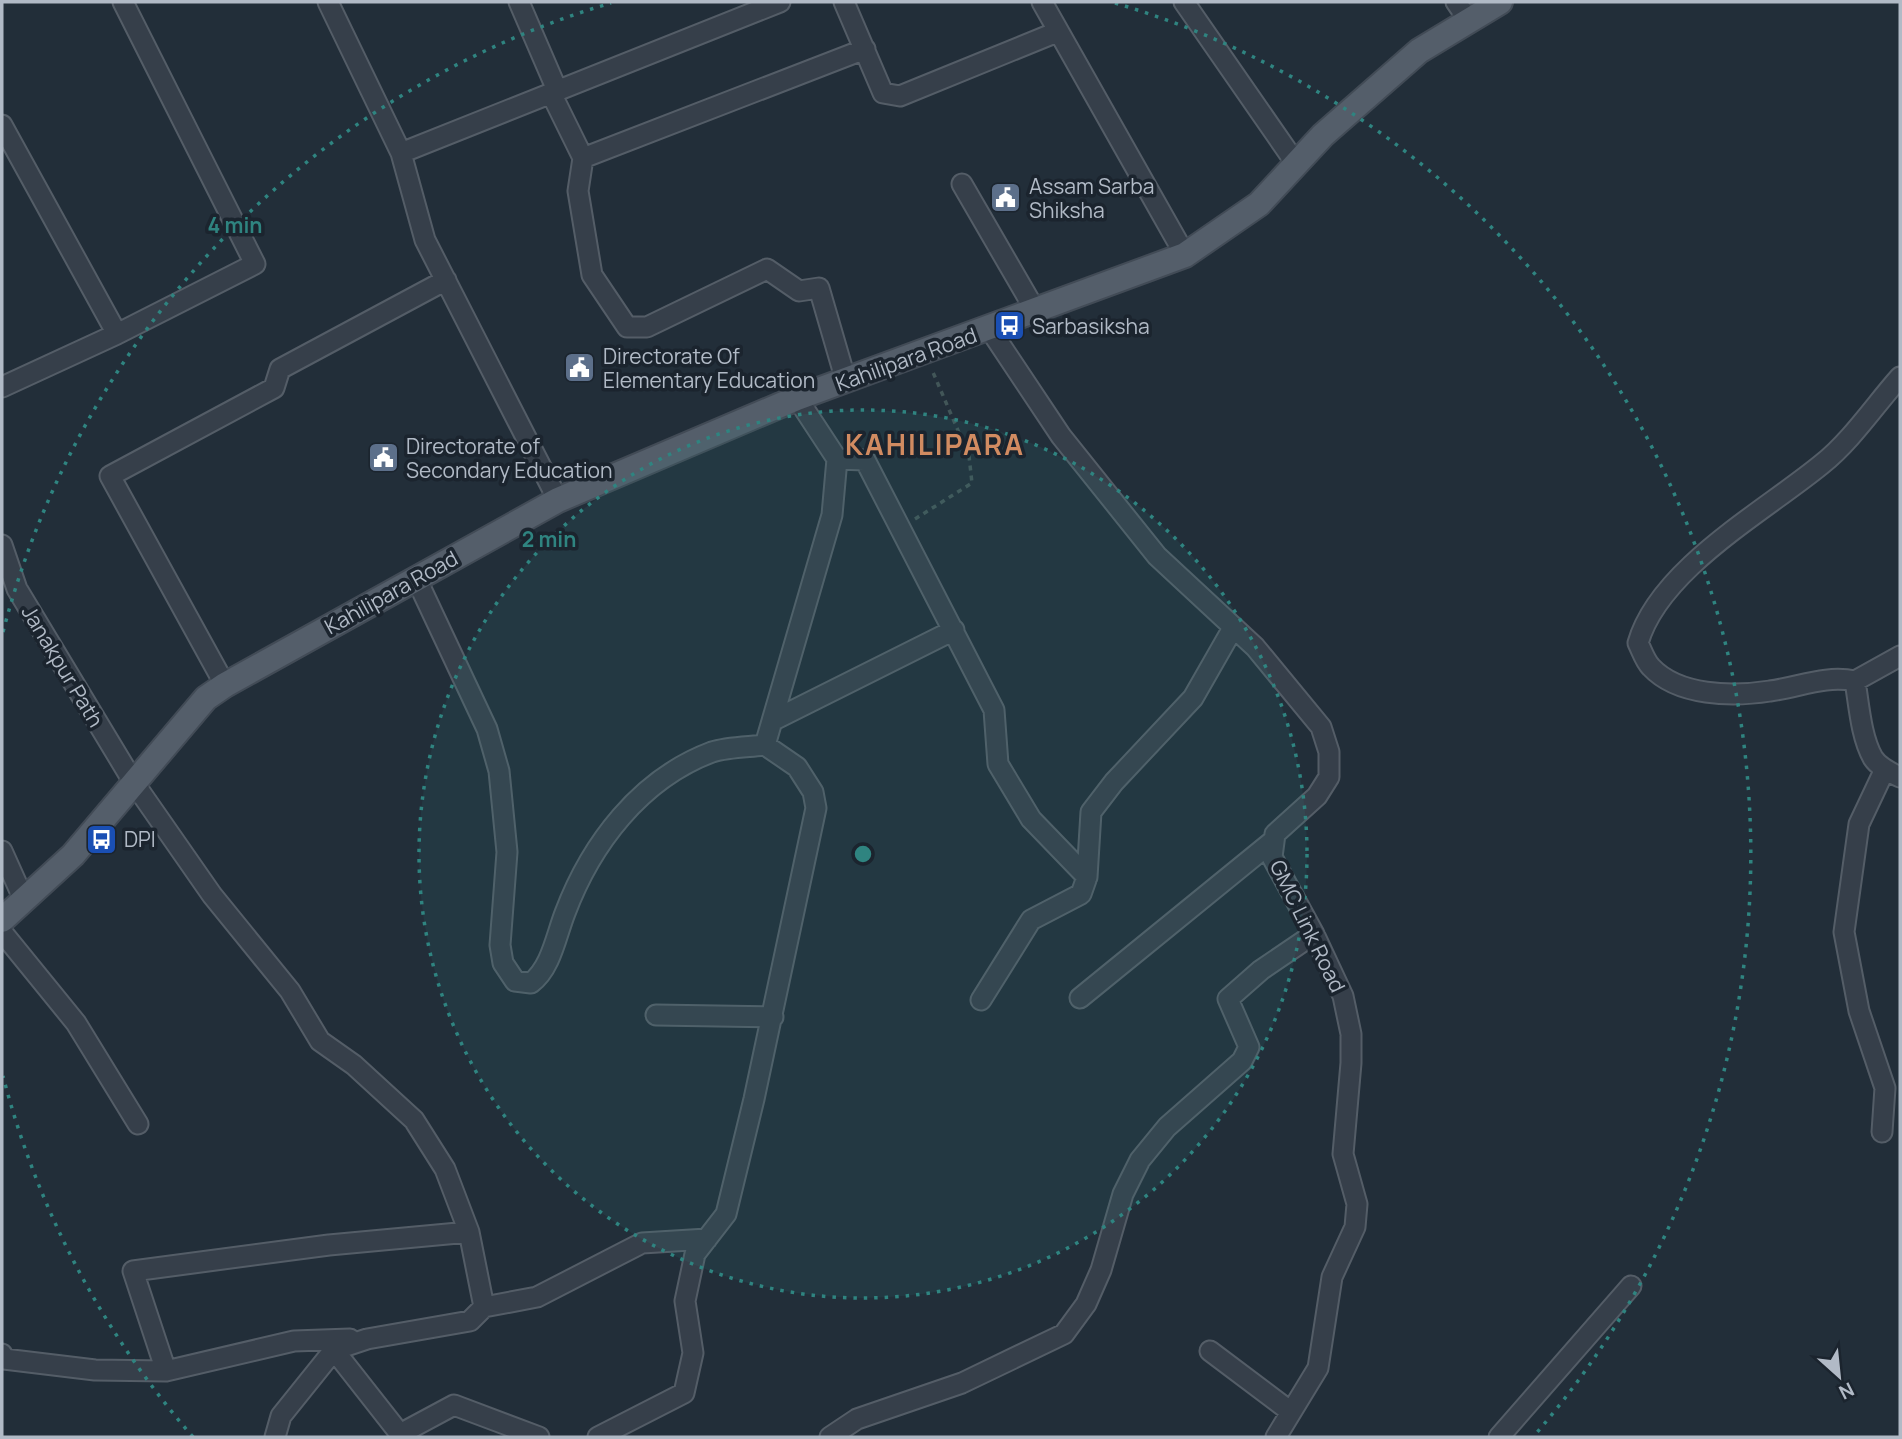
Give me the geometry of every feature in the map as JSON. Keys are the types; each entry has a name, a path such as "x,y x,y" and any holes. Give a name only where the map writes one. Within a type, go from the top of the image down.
{"main road":[{"name":"Kahilipara Road","path":"2,920 73,855 206,698 225,685 558,500 797,398 1185,255 1259,204 1323,135 1463,11 1500,2"}],"street":[{"path":"2,387 117,334 255,264 123,2"},
{"path":"328,2 401,153 425,240 558,500"},
{"path":"519,2 583,158 578,191 592,275 627,327 647,327 767,269 799,291 819,288 846,381"},
{"path":"401,153 780,2"},
{"path":"844,2 883,93 900,96 1057,32"},
{"path":"1042,2 1185,255"},
{"path":"1184,2 1297,165"},
{"path":"583,158 865,49"},
{"path":"2,125 117,334"},
{"path":"962,184 1035,310"},
{"path":"225,685 110,476 274,388 281,369 446,280"},
{"name":"GMC Link Road","path":"989,328 1061,436 1157,555 1255,648 1321,727 1329,752 1329,777 1317,796 1275,834 1272,857 1314,934 1343,996 1351,1034 1343,1154 1357,1204 1355,1227 1332,1277 1318,1368 1276,1437"},
{"path":"1900,377 1824,463 1752,515 1691,566 1645,620 1638,643 1649,666 1673,685 1712,692 1768,692 1835,677 1855,681 1900,656"},
{"path":"765,745 832,515 837,459 797,398"},
{"path":"837,459 865,460 994,710 998,764 1031,819 1087,877"},
{"name":"Janakpur Path","path":"2,545 17,589 134,783 212,895 290,991 320,1041 355,1065 414,1120 446,1169 469,1232 484,1307"},
{"path":"416,578 487,730 499,771 507,852 500,945 503,963 515,981 531,983 544,972 574,890 596,846 624,813 670,775 713,752 765,745 797,767 813,792 816,808 773,1017 726,1214 695,1254 685,1301 693,1353 684,1393 598,1437"},
{"path":"981,1000 1031,920 1081,894 1087,877 1091,812 1114,782 1193,698 1233,628"},
{"path":"772,721 954,630"},
{"path":"1855,681 1861,717 1873,758 1893,774 1859,824 1844,932 1859,1011 1885,1088 1882,1132"},
{"path":"1080,998 1274,841"},
{"path":"2,850 24,900"},
{"path":"2,932 76,1023 138,1124"},
{"path":"830,1437 857,1419 962,1382 1065,1334 1086,1304 1101,1270 1124,1194 1140,1160 1167,1127 1242,1061 1249,1047 1228,999 1261,970 1314,934"},
{"path":"656,1015 773,1017"},
{"path":"166,1371 134,1271 329,1245 469,1232"},
{"path":"275,1437 281,1416 334,1350 367,1339 470,1321 484,1307 537,1297 642,1243 707,1239"},
{"path":"1499,1437 1631,1286"},
{"path":"3,1357 95,1370 166,1371 294,1340 367,1339"},
{"path":"334,1350 400,1434 454,1405 540,1437"},
{"path":"1210,1351 1291,1412"}],"path":[{"path":"901,527 972,483 970,456 929,363"}],"place":[{"name":"Assam Sarba Shiksha","path":"1006,198"},
{"name":"Sarbasiksha","path":"1009,326"},
{"name":"Directorate Of Elementary Education","path":"580,368"},
{"name":"Directorate of Secondary Education","path":"383,458"},
{"name":"DPI","path":"101,839"}],"district":[{"name":"KAHILIPARA","path":"935,444"}]}
